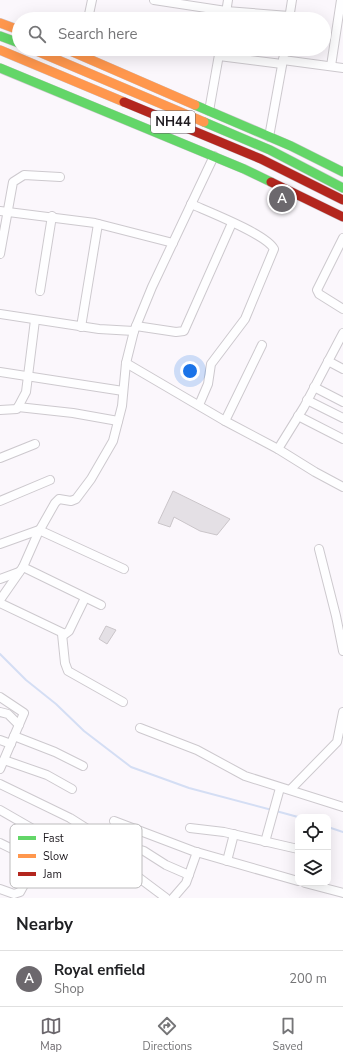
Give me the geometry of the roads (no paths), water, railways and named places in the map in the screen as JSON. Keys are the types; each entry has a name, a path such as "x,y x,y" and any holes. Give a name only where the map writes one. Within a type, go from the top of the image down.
{"main road":[{"path":"0,23 12,27"},
{"path":"0,36 12,41"},
{"name":"NH44","path":"0,50 12,55"},
{"name":"NH44","path":"14,56 261,160 343,200"},
{"name":"NH44","path":"48,56 270,150 343,188"},
{"path":"82,56 269,137 343,172"},
{"path":"0,68 244,169 343,217"}],"street":[{"path":"89,12 92,0"},
{"path":"154,0 212,12"},
{"path":"226,12 228,0"},
{"path":"290,12 292,0"},
{"path":"331,66 340,22 342,0"},
{"path":"209,111 219,56"},
{"path":"241,56 343,68"},
{"path":"269,137 283,56"},
{"path":"0,600 21,569 55,503 59,499 71,501 76,499 91,479 113,441 122,406 126,363 135,328 152,287 214,156"},
{"path":"0,254 3,211 13,182 24,175 60,177"},
{"path":"191,204 250,231 269,243 273,247 274,251 245,319 211,364 208,384 199,405"},
{"path":"3,211 52,216 98,224 173,243"},
{"path":"40,291 52,216"},
{"path":"0,314 81,327 135,328 176,332 184,331 232,223"},
{"path":"81,327 98,224"},
{"path":"343,238 317,290 319,294 343,309"},
{"path":"18,407 26,392 35,320"},
{"path":"278,449 307,400 343,333"},
{"path":"225,421 262,344"},
{"path":"328,361 343,369"},
{"path":"126,363 225,421 278,449 314,472 343,487"},
{"path":"0,372 123,390"},
{"path":"314,387 343,402"},
{"path":"307,400 343,418"},
{"path":"0,410 17,409 18,407 73,413 118,421"},
{"path":"298,416 343,439"},
{"path":"0,458 35,444"},
{"path":"0,501 50,480"},
{"path":"1,541 40,530 124,569"},
{"path":"319,549 336,616 343,651"},
{"path":"0,579 21,569 101,605"},
{"path":"0,603 62,634 69,631 85,598"},
{"path":"62,634 65,663 68,671 123,702"},
{"path":"0,697 24,712 1,766 47,775 72,789"},
{"path":"0,712 8,714 19,725"},
{"path":"291,789 337,742 343,712"},
{"path":"140,728 197,750 245,776 280,788 343,806"},
{"path":"14,736 55,752 83,766"},
{"path":"0,740 11,744"},
{"path":"0,784 79,824"},
{"path":"265,842 280,788"},
{"path":"0,810 24,824"},
{"path":"114,821 122,824"},
{"path":"190,828 234,834 295,848"},
{"path":"142,831 197,852 295,880"},
{"path":"227,861 234,834"},
{"path":"0,843 10,848"},
{"path":"142,850 166,865 190,875"},
{"path":"174,898 185,886 197,852"},
{"path":"142,880 166,898"},
{"path":"316,886 343,893"},
{"path":"0,889 14,894 20,892 22,888"}],"waterway":[{"path":"0,654 26,680 56,704 84,731 131,767 189,788 272,810"},
{"path":"276,811 295,816"},
{"path":"331,828 343,832"}],"place":[{"name":"Royal enfield","path":"282,199"}]}
